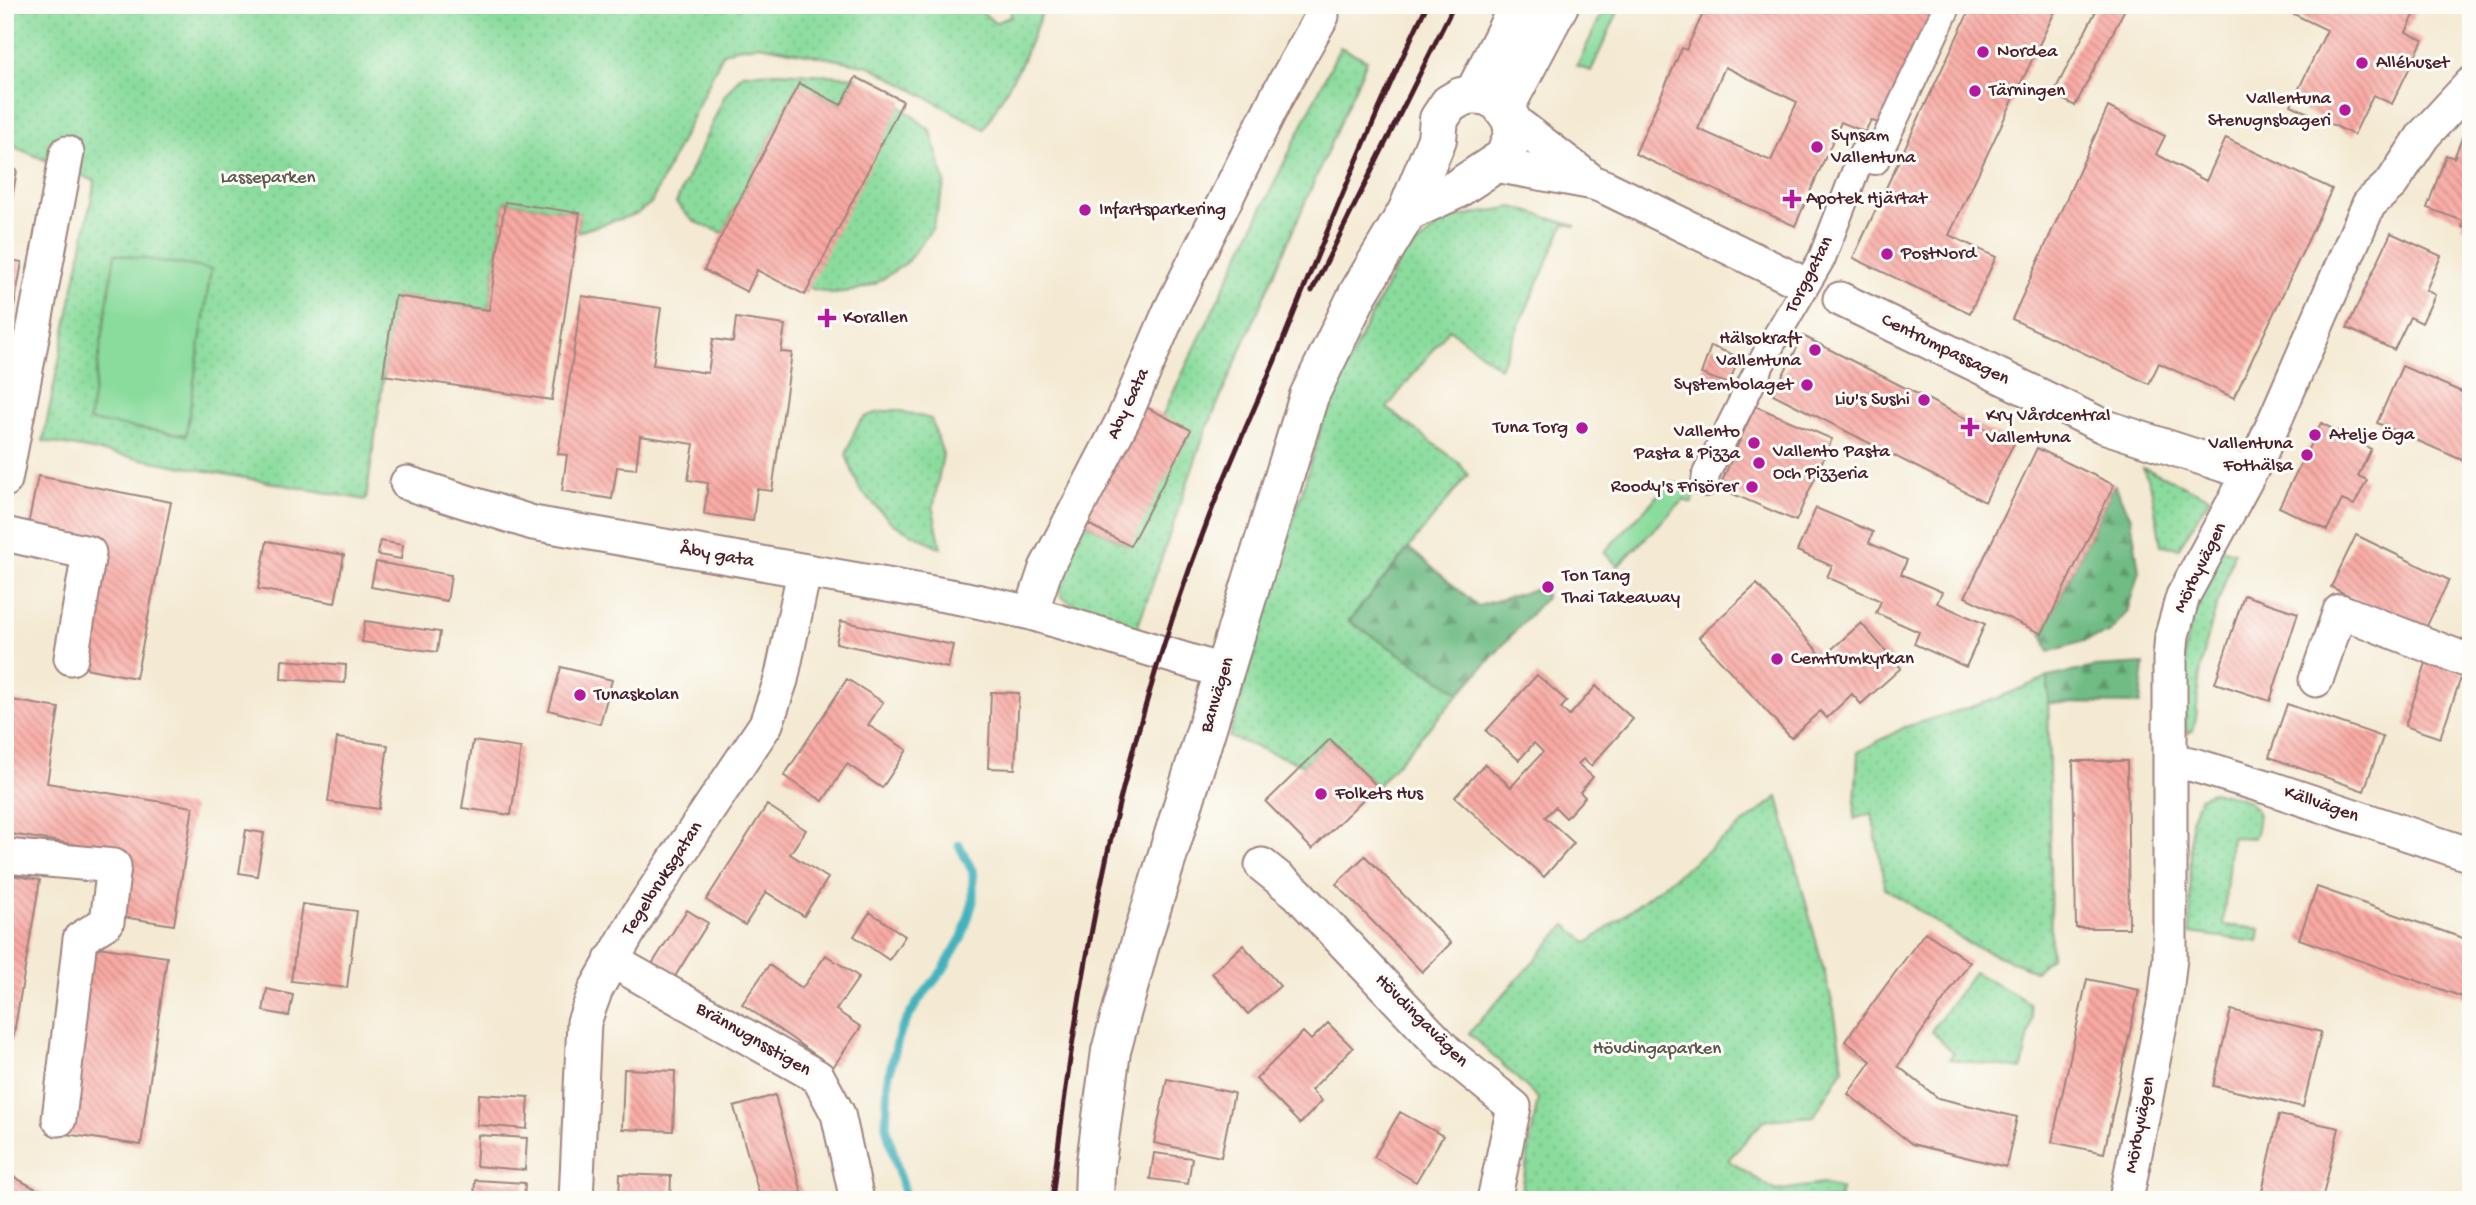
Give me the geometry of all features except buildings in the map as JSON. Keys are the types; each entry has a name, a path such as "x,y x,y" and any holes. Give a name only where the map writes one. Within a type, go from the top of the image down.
{"street":[{"path":"1407,212 1455,190 1505,157 1514,132 1497,107 1519,5"},
{"path":"1497,107 1559,5"},
{"name":"Torggatan","path":"1705,483 1706,474 1746,391 1822,258 1862,154 1875,161 1948,5"},
{"name":"Aby Gata","path":"1031,613 1046,568 1139,387 1175,301 1277,96 1322,16"},
{"name":"Mörbyvägen","path":"2126,1200 2166,994 2170,659 2172,635 2183,596 2262,450 2369,204 2392,183 2423,136 2471,84"},
{"name":"Banvägen","path":"1094,1200 1095,1169 1111,1051 1139,948 1309,396 1357,294 1407,212 1437,139 1439,119 1449,104 1461,97 1497,107"},
{"path":"1497,107 1594,183 1796,280"},
{"path":"1437,139 1451,162 1469,171 1489,168 1594,183"},
{"path":"5,480 67,153"},
{"name":"Centrumpassagen","path":"1840,299 2104,426 2248,473"},
{"name":"Åby gata","path":"407,483 533,523 967,599 1031,613"},
{"path":"5,534 89,553 71,657"},
{"name":"Tegelbruksgatan","path":"576,1200 584,1022 596,989 640,912 766,724 780,680 804,572"},
{"path":"2316,680 2340,611 2471,662"},
{"path":"1031,613 1225,672"},
{"name":"Källvägen","path":"2170,760 2270,788 2471,855"},
{"path":"5,856 114,866 107,922 80,939 59,1119"},
{"name":"Hövdingavägen","path":"1262,865 1297,893 1447,1052 1514,1108 1494,1200"},
{"name":"Brännugnsstigen","path":"611,960 818,1077 838,1114 857,1200"}],"green space":[{"name":"Lasseparken","path":"5,5 974,5 995,23 1011,16 1010,5 1045,5 1021,64 984,129 870,66 759,45 736,48 723,53 651,203 636,214 577,232 580,213 505,202 489,310 395,296 366,500 43,441 95,181 5,143"},
{"path":"1606,5 1621,5 1591,71 1577,66"},
{"path":"1340,47 1367,60 1204,435 1137,629 1097,616 1061,596 1060,577 1084,522 1129,546 1162,416"},
{"path":"778,72 856,77 841,105 798,84 723,233 693,221 676,203 725,95 742,74"},
{"path":"893,100 931,131 945,183 932,229 906,263 875,284 853,291 832,293 813,289 801,282"},
{"path":"1513,207 1576,226 1564,224 1500,368 1449,329 1387,408 1459,463 1468,475 1349,621 1460,693 1377,786 1331,739 1304,765 1229,737 1325,414 1400,259 1447,219"},
{"path":"115,254 211,269 186,435 89,421"},
{"path":"897,410 931,419 943,454 933,509 941,548 893,524 860,490 846,455 861,420 874,414"},
{"path":"2143,468 2210,497 2179,548 2161,545 2152,491"},
{"path":"1671,482 1697,490 1692,503 1683,500 1618,566 1604,552"},
{"path":"2114,485 2131,518 2139,571 2127,612 2109,633 2049,652 2042,634"},
{"path":"1409,548 1478,606 1544,587 1546,597 1460,693 1349,621"},
{"path":"2220,548 2234,552 2204,651 2195,724 2193,731 2186,734 2184,653 2201,591"},
{"path":"2144,664 2140,704 2048,703 2048,677 2095,667"},
{"path":"2048,677 2051,957 2035,971 1969,944 1885,888 1872,813 1854,819 1858,752 1905,727 1993,700"},
{"path":"2212,792 2242,798 2254,807 2257,813 2254,838 2231,837 2223,925 2260,929 2258,942 2190,933 2191,820 2200,797"},
{"name":"Hövdingaparken","path":"1778,797 1834,1009 1843,1069 1814,1116 1764,1120 1728,1160 1776,1191 1822,1184 1841,1189 1839,1200 1520,1200 1538,1098 1469,1033 1566,925 1588,943"},
{"path":"1974,972 2030,1003 2032,1018 2022,1069 1949,1059 1954,1053 1931,1031"}],"waterway":[{"path":"906,1200 886,1126 888,1078 900,1032 918,1001 943,970 962,937 973,902 973,872 959,845"}],"railway":[{"path":"1052,1200 1076,1019 1098,899 1125,780 1164,644 1225,477 1367,137 1427,5"},
{"path":"1312,291 1454,5"}],"place":[{"name":"Nordea","path":"1983,52"},
{"name":"Alléhuset","path":"2362,63"},
{"name":"Tärningen","path":"1975,91"},
{"name":"Vallentuna Stenugnsbageri","path":"2345,110"},
{"name":"Synsam Vallentuna","path":"1817,147"},
{"name":"Apotek Hjärtat","path":"1792,199"},
{"name":"Infartsparkering","path":"1085,210"},
{"name":"PostNord","path":"1887,254"},
{"name":"Korallen","path":"827,318"},
{"name":"Hälsokraft Vallentuna","path":"1815,350"},
{"name":"Systembolaget","path":"1807,385"},
{"name":"Liu's Sushi","path":"1924,400"},
{"name":"Kry Vårdcentral Vallentuna","path":"1970,427"},
{"name":"Tuna Torg","path":"1582,428"},
{"name":"Atelje Öga","path":"2315,435"},
{"name":"Vallento Pasta & Pizza","path":"1754,443"},
{"name":"Vallentuna Fothälsa","path":"2307,455"},
{"name":"Vallento Pasta Och Pizzeria","path":"1759,463"},
{"name":"Roody's Frisörer","path":"1752,487"},
{"name":"Ton Tang Thai Takeaway","path":"1548,587"},
{"name":"Cemtrumkyrkan","path":"1777,659"},
{"name":"Tunaskolan","path":"580,695"},
{"name":"Folkets Hus","path":"1321,794"}]}
